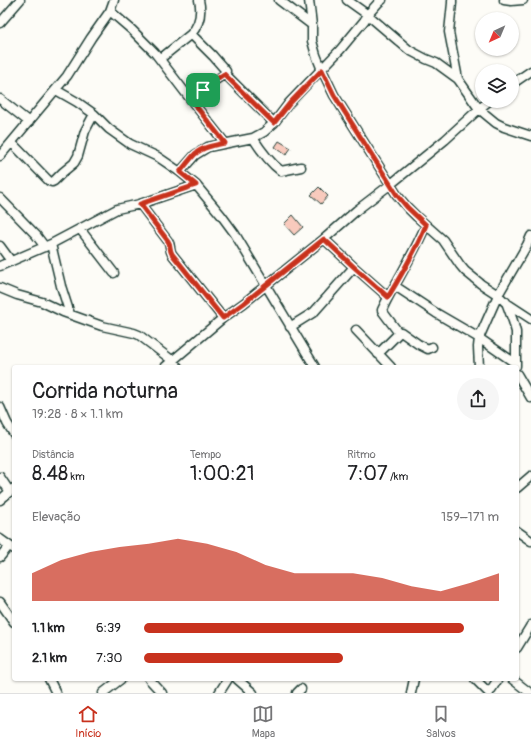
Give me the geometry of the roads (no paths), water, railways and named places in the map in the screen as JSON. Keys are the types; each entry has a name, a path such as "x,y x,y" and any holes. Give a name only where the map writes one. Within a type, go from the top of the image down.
{"street":[{"path":"0,23 20,0"},
{"path":"0,156 67,76 110,11 114,0"},
{"path":"160,59 196,29 200,21 200,0"},
{"path":"278,0 312,25"},
{"path":"309,0 313,48 322,70 334,95 397,195 407,207 446,243 465,271 498,295 505,302 531,319"},
{"path":"347,0 409,50 436,63 458,78 479,109 496,123 531,136"},
{"path":"180,172 194,155 208,147 253,138 264,132 274,123 290,103 340,50 382,0"},
{"path":"452,0 449,32 458,78"},
{"path":"504,0 523,0"},
{"path":"110,11 155,53 225,143"},
{"path":"191,34 226,71 224,74"},
{"path":"519,79 531,71"},
{"path":"191,100 208,85 224,74"},
{"path":"224,74 274,123"},
{"path":"56,90 94,114 109,129 130,144 158,157 196,185 235,234 314,365"},
{"path":"0,99 29,122"},
{"path":"0,288 42,302 102,326 139,335 175,364 223,318 266,286 324,239 357,210 445,140 479,109"},
{"path":"12,143 49,182 52,182 72,166 76,160 85,131 94,114"},
{"path":"253,138 281,171 301,167"},
{"path":"0,266 48,246 117,209 140,204 196,185"},
{"path":"0,198 48,246 70,314"},
{"path":"140,204 168,241 171,246 170,251 172,254 223,318"},
{"path":"426,225 382,310 398,332 401,332 428,349 432,347"},
{"path":"80,229 114,273"},
{"path":"479,365 479,338 498,295 531,236"},
{"path":"324,239 388,297"},
{"path":"0,246 12,261"},
{"path":"290,327 314,312 354,267"},
{"path":"395,286 436,313 479,338 516,365"},
{"path":"505,302 516,332 516,365"},
{"path":"356,330 389,365"},
{"path":"378,354 398,334 398,332"},
{"path":"519,377 531,398"},
{"path":"0,407 6,422 12,431"},
{"path":"519,486 531,476"},
{"path":"0,477 12,490 0,500"},
{"path":"519,532 531,541"},
{"path":"0,539 11,547 0,557"},
{"path":"0,602 12,619"},
{"path":"519,645 531,625"},
{"path":"50,681 56,693"},
{"path":"103,693 118,681"},
{"path":"151,681 162,693"},
{"path":"219,693 227,681"},
{"path":"239,681 250,692"},
{"path":"411,693 414,681"},
{"path":"477,681 489,693 497,681"},
{"path":"515,681 530,693"}]}
